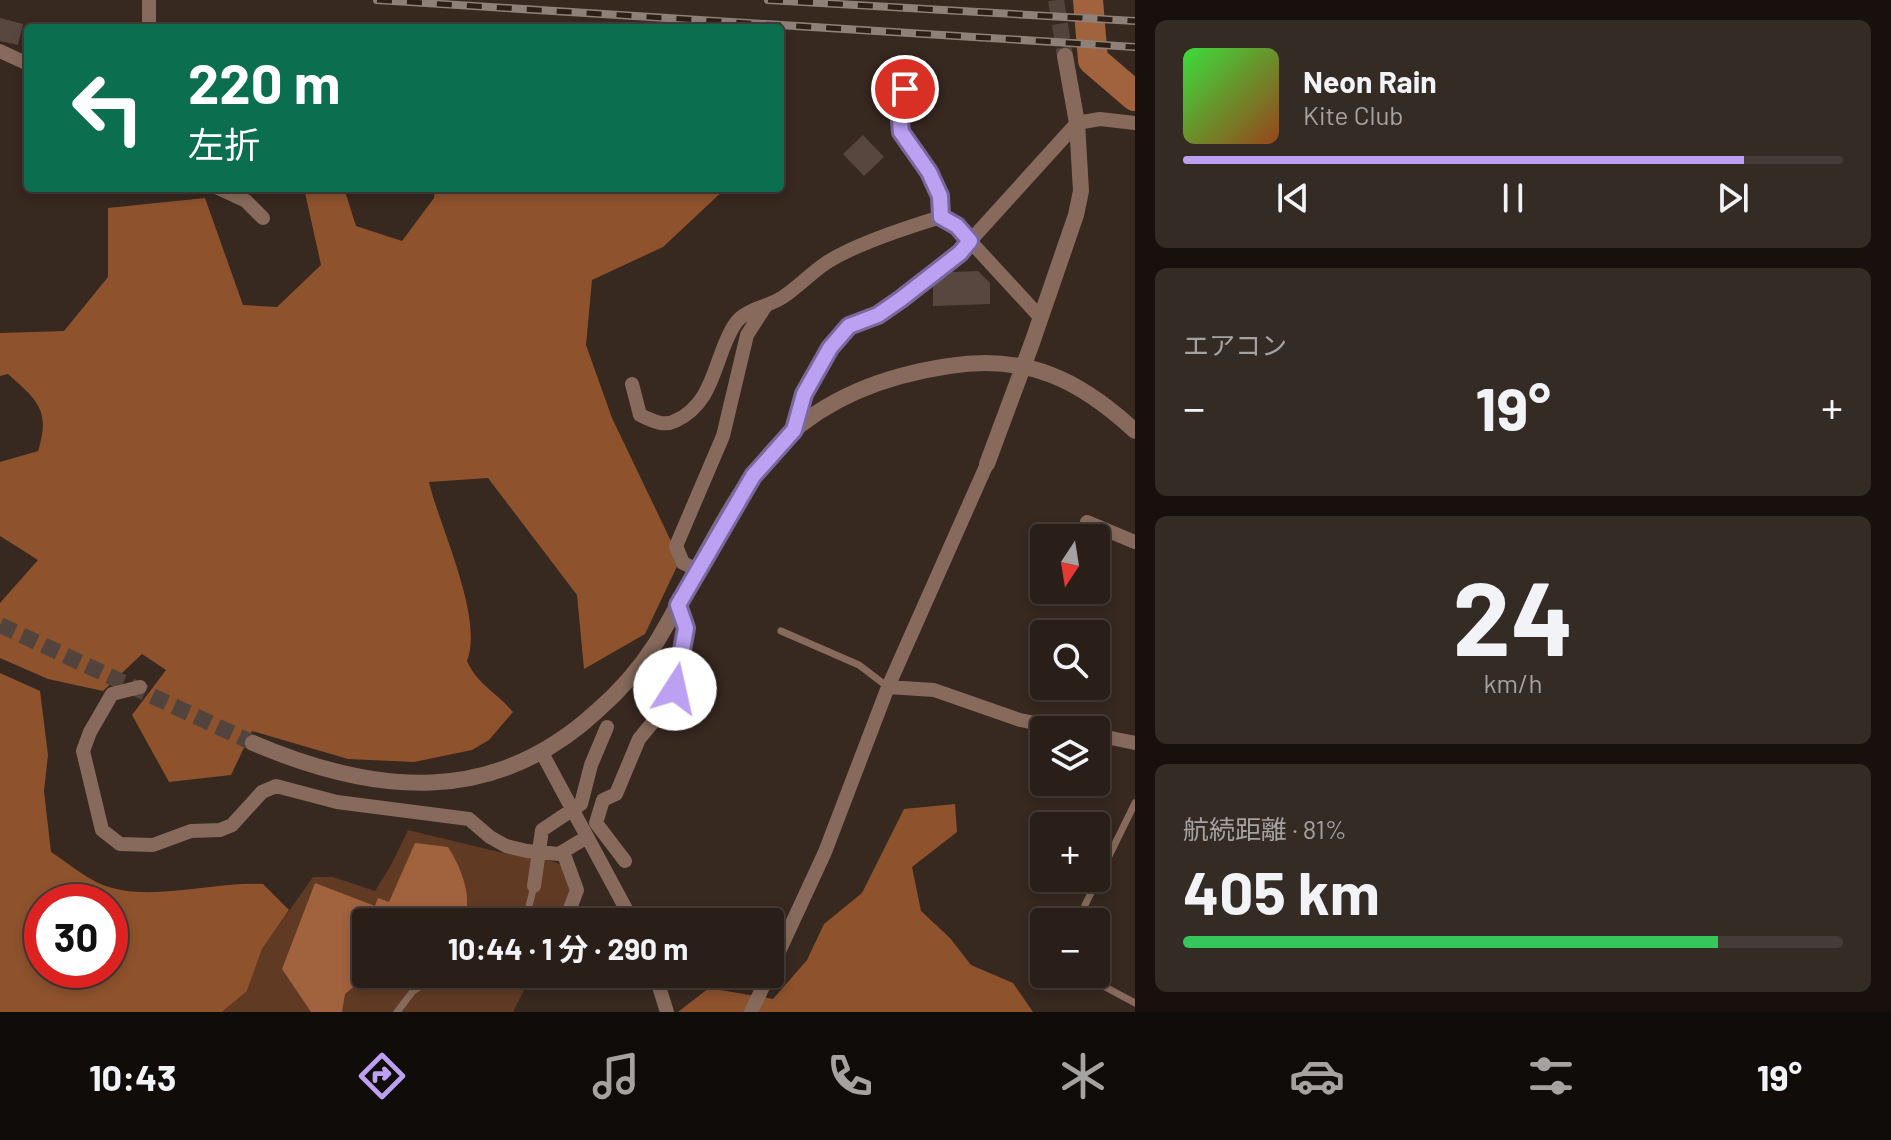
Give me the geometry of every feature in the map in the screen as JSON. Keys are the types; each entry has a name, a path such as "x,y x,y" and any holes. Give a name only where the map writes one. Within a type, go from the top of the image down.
{"street":[{"path":"149,0 149,24"},
{"path":"0,51 24,62"},
{"path":"784,941 825,852 888,687 987,464 1076,215 1081,191 1077,123 1065,56"},
{"path":"794,430 804,394 830,348 849,326 878,315 960,253 1077,123 1100,119 1135,123"},
{"path":"227,192 246,201 263,218"},
{"path":"632,384 640,415 658,423 673,423 690,411 711,384 735,323 747,313 765,307 828,261 941,217 957,226 1040,317"},
{"path":"698,570 683,563 676,546 723,436 747,335 765,307"},
{"path":"253,743 298,763 377,781 416,783 454,782 486,775 542,753 584,724 641,666 753,476 794,430 852,392 899,375 957,365 1024,365 1063,379 1105,403 1135,431"},
{"path":"1087,522 1135,542"},
{"path":"625,861 596,823 603,800 616,794 639,739 668,704 675,689 686,628 678,605"},
{"path":"140,687 112,694 83,751 102,830 120,844 153,845 191,831 220,830 243,816 262,792 276,786 337,802 469,819 506,846 563,852 587,837"},
{"path":"888,687 934,690 1030,722"},
{"path":"534,886 542,830 581,804 591,765 607,727"},
{"path":"1110,738 1135,743"},
{"path":"542,753 625,908"},
{"path":"563,852 577,890 570,908"},
{"path":"659,988 667,1012"},
{"path":"751,1012 762,988"}],"lane":[{"path":"911,69 899,110 901,132 929,172 940,196 941,217"},
{"path":"781,631 859,665 888,687"},
{"path":"1085,905 1135,803"},
{"path":"528,908 534,886"},
{"path":"397,1012 418,988"},
{"path":"1107,988 1135,1003"}],"shaded area":[{"path":"305,192 345,192 356,226 402,241 434,198 435,192 722,192 663,247 592,280 586,345 612,418 680,560 645,634 584,669 577,595 488,478 429,482 470,621 471,643 467,661 482,682 513,712 489,740 472,750 414,762 348,759 252,731 231,775 169,782 132,715 166,670 142,654 103,691 48,679 0,658 0,603 38,560 0,536 0,462 38,451 43,425 39,407 27,391 8,374 0,376 0,333 64,331 108,277 108,208 205,198 243,305 277,307 321,265"},
{"path":"0,673 40,691 48,755 44,791 51,852 101,884 24,884 24,988 128,988 128,891 160,892 263,884 289,910 262,949 247,991 222,1012 0,1012"},
{"path":"955,804 957,832 912,867 921,911 950,938 971,965 1013,983 1033,1012 678,1012 709,988 773,999 807,960 824,924 862,893 904,809"},
{"path":"408,830 564,866 574,890 566,908 352,908 352,988 525,988 513,1012 222,1012 247,991 262,949 313,877 333,877 375,891"},
{"path":"415,843 448,847 462,874 467,908 352,908 352,988 345,994 342,1012 311,1012 282,969 315,883 375,906 378,898 389,902"}],"building":[{"path":"0,18 23,24 18,45 0,41"},
{"path":"863,135 884,157 864,176 843,154"},
{"path":"978,271 990,283 990,304 933,306 933,286 952,272"}],"waterway":[{"path":"1088,0 1093,60 1135,96"}],"tunnel":[{"path":"1056,0 1065,56"},
{"path":"0,625 253,743"}],"railway":[{"path":"377,0 764,24"},
{"path":"768,0 1135,21"},
{"path":"784,25 1135,47"}],"route":[{"path":"675,689 686,628 678,605 753,476 794,430 804,394 830,348 849,326 878,315 901,299 960,253 970,241 957,226 941,217 940,196 929,172 901,132 899,110 905,89"}]}
